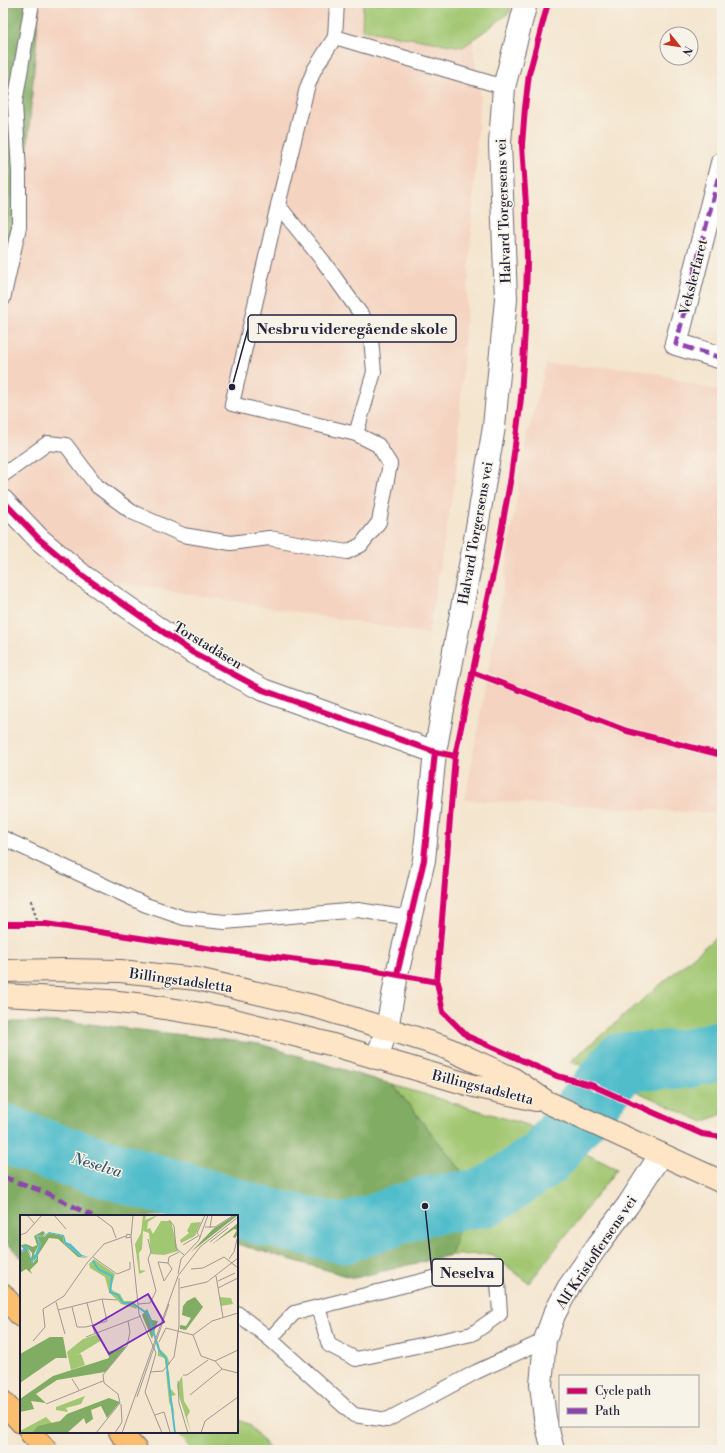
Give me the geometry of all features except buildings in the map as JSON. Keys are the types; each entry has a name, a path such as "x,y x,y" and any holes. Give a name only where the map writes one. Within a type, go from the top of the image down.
{"highway":[{"path":"3,1295 20,1315"},
{"path":"3,1402 20,1421"},
{"path":"31,1433 46,1450"},
{"path":"121,1433 136,1450"}],"main road":[{"name":"Billingstadsletta","path":"3,971 120,971 198,979 317,1007 442,1046 512,1078 547,1102"},
{"name":"Billingstadsletta","path":"3,995 109,1001 196,1012 251,1024 474,1086 547,1102"},
{"path":"547,1102 605,1130 722,1182"}],"street":[{"name":"Halvard Torgersens vei","path":"377,1058 387,1028 424,860 434,752 475,539 494,427 506,299 500,144 504,87 526,3"},
{"name":"Vekslerfaret","path":"722,162 676,344 722,358"},
{"name":"Torstadåsen","path":"3,501 39,538 83,576 192,652 263,690 434,752"},
{"name":"Alf Kristoffersens vei","path":"553,1450 545,1418 541,1385 545,1340 554,1316 568,1288 598,1244 628,1205 661,1154"}],"lane":[{"path":"3,299 19,227 19,172 15,103 32,3"},
{"path":"3,475 48,443 66,445 97,486 132,512 183,535 231,543 268,538 347,552 361,546 379,522 390,464 378,445 356,434 232,404 307,88 314,70 335,37 337,3"},
{"path":"335,37 504,87"},
{"path":"278,205 324,261 370,327 374,372 356,434"},
{"path":"3,838 146,905 184,918 225,922 358,910 410,918"},
{"path":"270,1339 294,1313 476,1267 498,1282 500,1314 472,1334 356,1359 329,1345 318,1307"},
{"path":"238,1314 270,1339 354,1414 388,1420 476,1372 545,1340"}],"path":[{"path":"31,900 38,924"},
{"path":"31,924 46,924"}],"shaded area":[{"path":"32,3 467,3 480,97 456,475 428,634 83,576 3,500 3,299"},
{"path":"546,364 639,369 722,392 722,814 465,800 504,583 522,457"}],"green space":[{"path":"3,3 22,3 39,8 21,228 3,311"},
{"path":"363,3 512,3 509,13 463,47 362,30"},
{"path":"722,932 722,1114 703,1122 571,1061"},
{"path":"3,1022 72,1022 260,1044 393,1085 472,1184 451,1255 354,1278 238,1244 238,1215 20,1215 20,1257 3,1238"},
{"path":"393,1085 527,1125 617,1169 529,1283 491,1254 451,1255 472,1184"},
{"path":"238,1419 250,1425 270,1450 192,1450 177,1433 238,1433"}],"waterway":[{"name":"Neselva","path":"3,1133 50,1151 263,1216 343,1234 425,1206 487,1197 545,1158 622,1062 686,1059 722,1049"}],"marked path":[{"path":"722,163 676,344 722,358"},
{"path":"3,1177 45,1192 90,1215"}],"cycle path":[{"path":"548,3 529,74 522,145 526,205 527,263 521,398 511,477 495,565 455,756 437,982 443,1012 467,1036 557,1076 591,1085 702,1134 722,1137"},
{"path":"3,501 39,539 83,576 192,652 263,690 435,752 455,756"},
{"path":"472,672 627,731 722,755"},
{"path":"397,974 424,860 435,752"},
{"path":"3,924 46,924 213,949 361,968 437,982"}],"place":[{"name":"Nesbru videregående skole","path":"232,387"},
{"name":"Neselva","path":"425,1206"}]}
